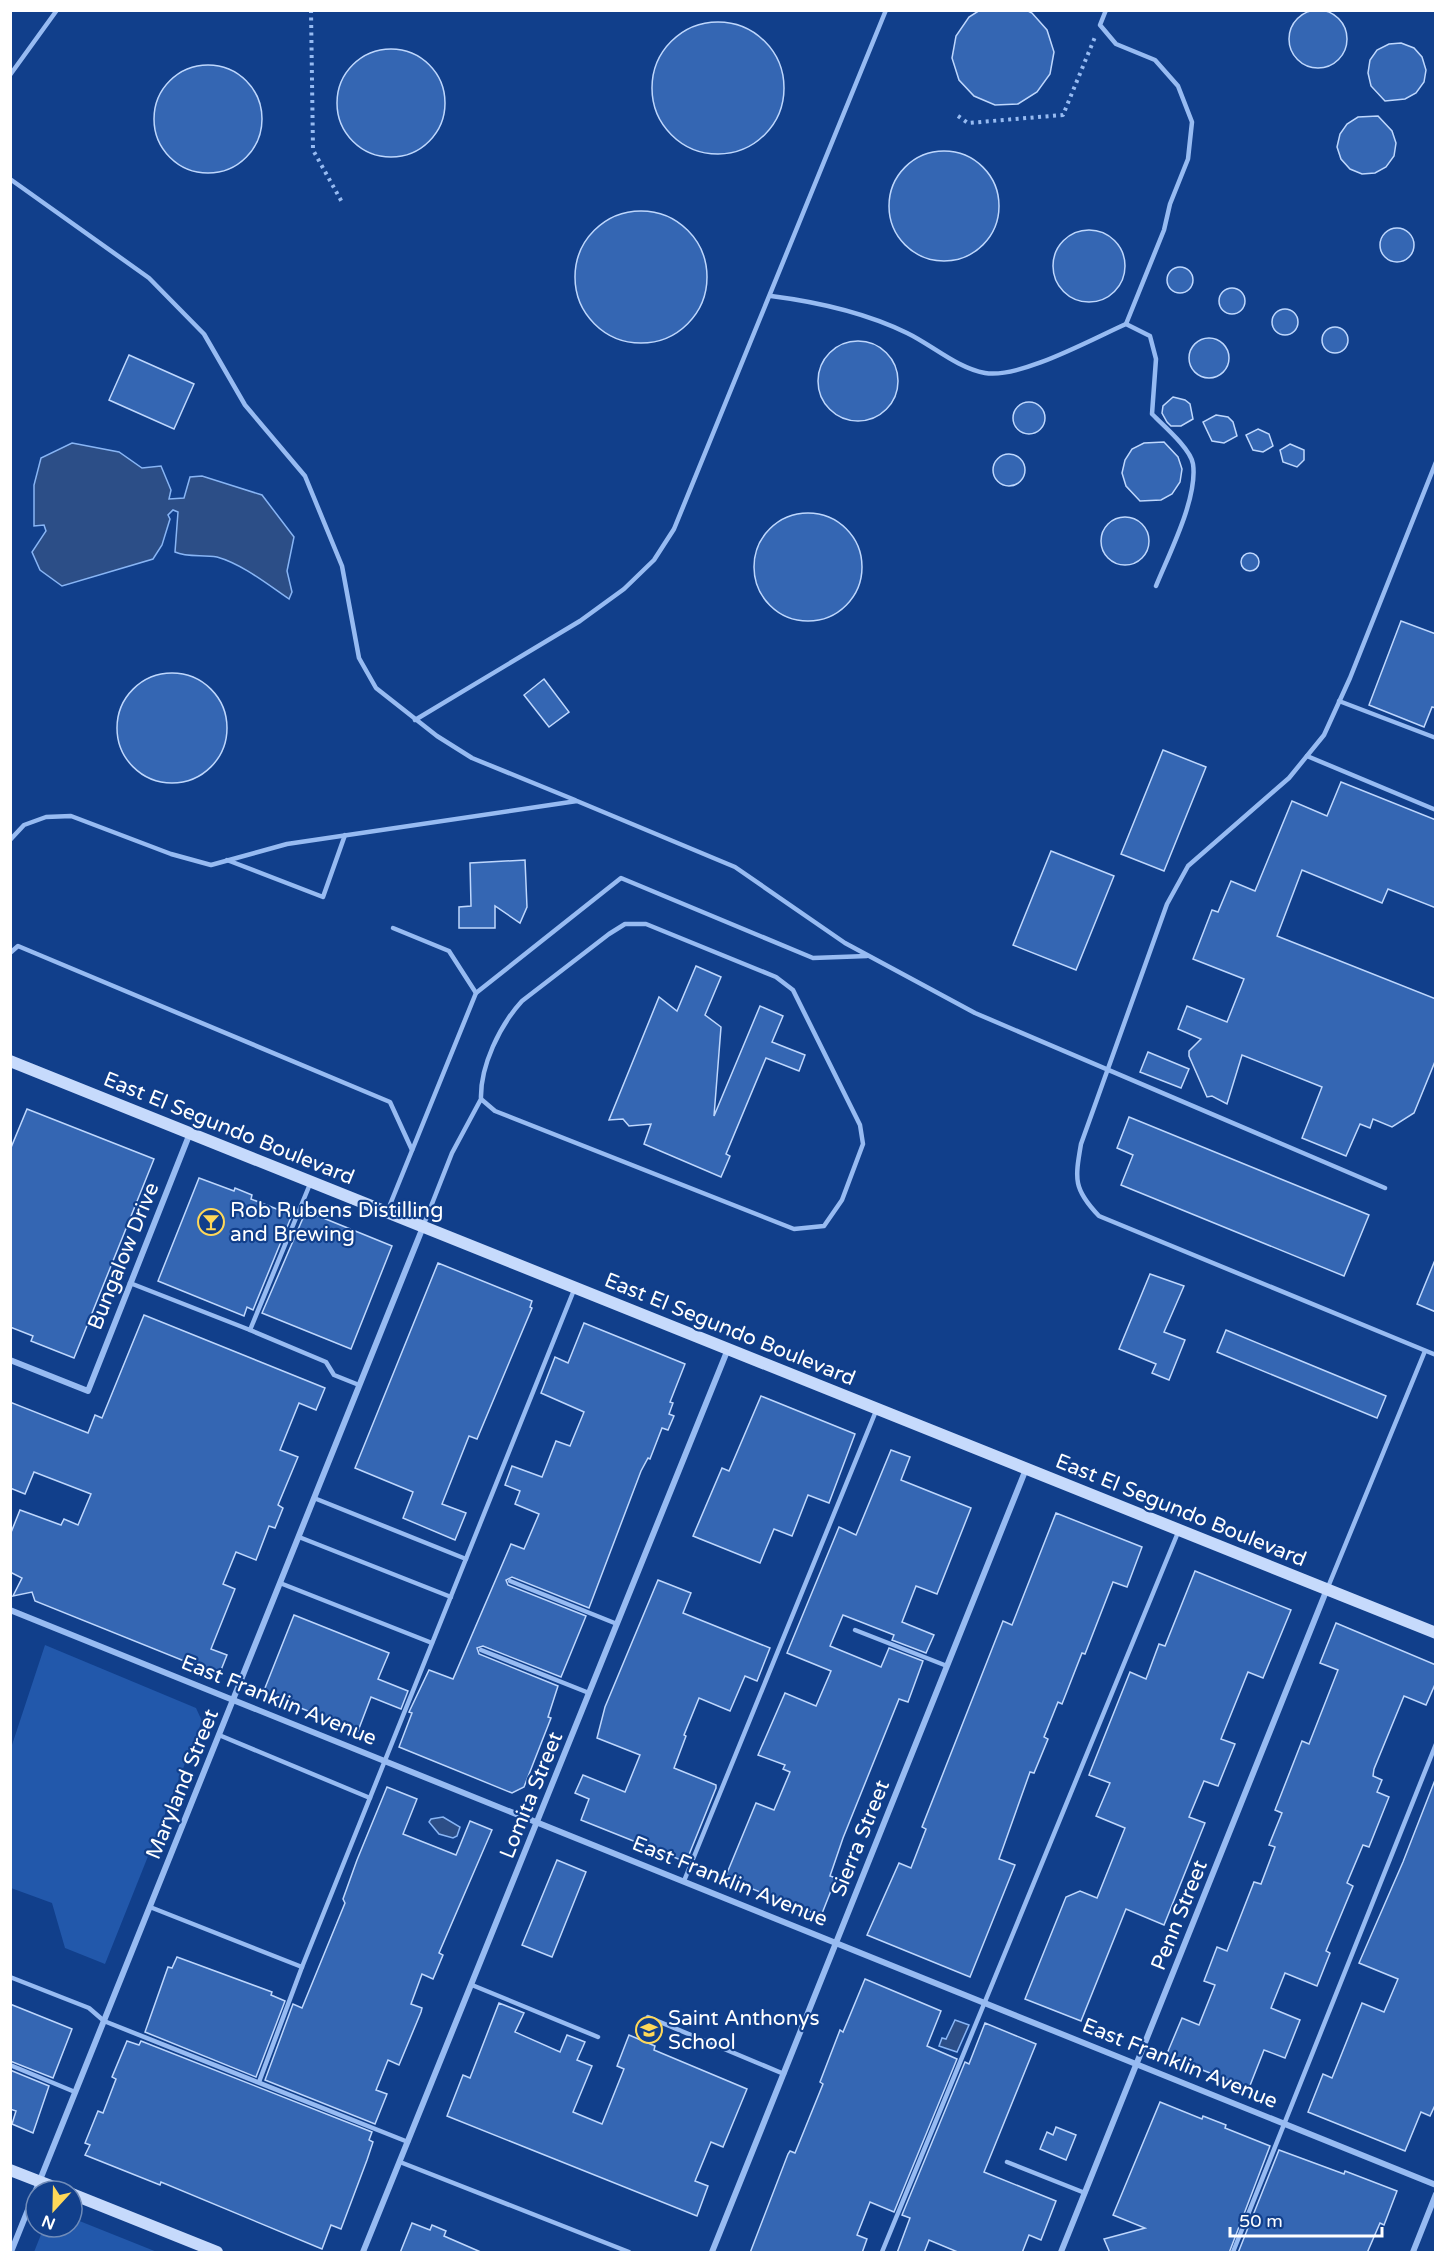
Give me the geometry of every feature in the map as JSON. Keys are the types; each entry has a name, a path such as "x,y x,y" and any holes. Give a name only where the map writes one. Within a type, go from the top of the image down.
{"main road":[{"name":"East El Segundo Boulevard","path":"10,1061 1436,1633"},
{"path":"10,2169 35,2179"},
{"path":"84,2199 217,2253"}],"street":[{"name":"Bungalow Drive","path":"10,1360 88,1391 190,1133"},
{"name":"Maryland Street","path":"41,2179 423,1227"},
{"name":"Lomita Street","path":"363,2253 728,1349"},
{"name":"Sierra Street","path":"712,2253 1026,1468"},
{"name":"Penn Street","path":"1061,2253 1327,1589"},
{"name":"East Franklin Avenue","path":"10,1610 1285,2122 1436,2185"},
{"path":"1413,2253 1436,2194"},
{"name":"Maryland Street","path":"11,2253 24,2221"}],"lane":[{"path":"10,75 57,10"},
{"path":"415,720 580,621 624,589 654,560 674,529 886,10"},
{"path":"771,296 806,300 860,314 907,333 955,361 984,373 1008,372 1041,362 1126,324 1164,230 1170,204 1188,159 1192,122 1178,86 1155,60 1116,44 1100,26 1106,10"},
{"path":"10,179 149,278 204,334 246,405 305,476 342,566 359,658 376,688 415,720 472,758 735,867 868,956 975,1013 1108,1072 1385,1188"},
{"path":"1126,324 1150,336 1156,359 1152,414 1174,436 1193,462 1191,492 1156,586"},
{"path":"1436,462 1340,701 1324,735 1289,778 1188,866 1167,904 1081,1144 1075,1178 1082,1199 1099,1216 1436,1355"},
{"path":"1340,701 1436,738"},
{"path":"1307,756 1436,810"},
{"path":"10,840 24,825 46,817 71,816 171,854 211,865 287,844 577,801"},
{"path":"227,860 323,897 345,835"},
{"path":"387,1212 476,993 621,878 813,958 868,956"},
{"path":"423,1227 452,1153 482,1099 481,1082 498,1037 517,1007 609,934 626,924 646,924 776,977 793,990 860,1125 863,1144 842,1200 824,1226 794,1229 495,1111 482,1099"},
{"path":"393,928 449,951 476,993"},
{"path":"10,953 18,946 390,1102 412,1150"},
{"path":"250,1330 311,1181"},
{"path":"130,1283 326,1362 334,1376 359,1385"},
{"path":"259,2082 302,1967 575,1288"},
{"path":"1327,1589 1425,1351"},
{"path":"684,1881 877,1409"},
{"path":"314,1498 466,1559"},
{"path":"882,2253 1179,1530"},
{"path":"298,1537 451,1597"},
{"path":"510,1581 617,1624"},
{"path":"280,1583 432,1643"},
{"path":"855,1630 947,1666"},
{"path":"481,1650 589,1693"},
{"path":"219,1735 370,1798"},
{"path":"1233,2253 1436,1744"},
{"path":"150,1907 302,1967"},
{"path":"10,1977 88,2008 104,2020 408,2142"},
{"path":"472,1985 598,2037"},
{"path":"648,2017 784,2074"},
{"path":"10,2065 75,2092"},
{"path":"400,2162 629,2253"},
{"path":"1007,2162 1084,2193"}],"path":[{"path":"311,10 313,150 343,204"},
{"path":"958,116 968,123 1063,115 1100,26"}],"shaded area":[{"path":"72,443 119,452 142,468 161,466 171,490 169,499 184,498 190,477 202,476 262,495 294,537 287,571 292,592 289,599 236,564 217,557 175,552 178,512 173,510 168,515 170,519 162,545 153,559 62,586 40,570 32,552 46,531 44,525 34,526 34,485 41,458"},
{"path":"45,1645 196,1708 202,1721 105,1964 65,1948 52,1903 11,1888 11,1748"},
{"path":"443,1817 460,1827 457,1836 453,1838 439,1834 429,1822 431,1819"},
{"path":"955,2020 969,2025 957,2052 939,2046 942,2038 946,2039"},
{"path":"84,2223 157,2252 34,2252 39,2239 84,2239"}],"building":[{"path":"980,10 1026,10 1032,13 1047,30 1054,52 1050,74 1037,92 1018,104 995,105 974,96 959,80 952,58 956,36 969,17"},
{"path":"1318,10 1334,15 1342,23 1347,39 1342,55 1334,63 1318,68 1302,63 1294,55 1289,39 1294,23 1302,15"},
{"path":"718,22 743,27 765,41 779,63 784,88 779,113 765,135 743,149 718,154 693,149 671,135 657,113 652,88 657,63 671,41 693,27"},
{"path":"1401,43 1414,48 1422,57 1426,70 1424,82 1416,93 1405,99 1385,101 1371,86 1368,73 1370,60 1377,50 1389,44"},
{"path":"391,49 412,53 429,65 441,82 445,103 441,124 429,141 412,153 391,157 370,153 353,141 341,124 337,103 341,82 353,65 370,53"},
{"path":"208,65 229,69 246,81 258,98 262,119 258,140 246,157 229,169 208,173 187,169 170,157 158,140 154,119 158,98 170,81 187,69"},
{"path":"1378,116 1392,131 1396,143 1394,156 1386,167 1375,173 1362,174 1350,169 1341,159 1337,147 1340,134 1347,124 1358,117"},
{"path":"944,151 965,155 983,167 995,185 999,206 995,227 983,245 965,257 944,261 923,257 905,245 893,227 889,206 893,185 905,167 923,155"},
{"path":"641,211 666,216 688,230 702,252 707,277 702,302 688,324 666,338 641,343 616,338 594,324 580,302 575,277 580,252 594,230 616,216"},
{"path":"1397,228 1409,233 1414,245 1409,257 1397,262 1385,257 1380,245 1385,233"},
{"path":"1096,230 1115,240 1123,252 1125,266 1123,280 1115,292 1103,300 1082,302 1063,292 1055,280 1053,259 1063,240 1075,232"},
{"path":"1180,267 1189,271 1193,280 1189,289 1180,293 1171,289 1167,280 1171,271"},
{"path":"1232,288 1241,292 1245,301 1241,310 1232,314 1223,310 1219,301 1223,292"},
{"path":"1285,309 1294,313 1298,322 1294,331 1285,335 1276,331 1272,322 1276,313"},
{"path":"1335,327 1344,331 1348,340 1344,349 1335,353 1326,349 1322,340 1326,331"},
{"path":"1209,338 1217,339 1223,344 1228,350 1228,366 1223,372 1217,377 1209,378 1201,377 1195,372 1190,366 1189,358 1190,350 1195,344 1201,339"},
{"path":"858,341 873,344 886,353 895,366 898,381 895,396 886,409 873,418 858,421 843,418 830,409 821,396 818,381 821,366 830,353 843,344"},
{"path":"129,355 194,384 174,429 109,400"},
{"path":"1173,397 1190,404 1193,419 1181,426 1171,426 1162,413 1163,406"},
{"path":"1029,402 1040,407 1045,418 1040,429 1029,434 1018,429 1013,418 1018,407"},
{"path":"1216,415 1228,417 1233,422 1237,436 1224,443 1212,441 1203,422"},
{"path":"1258,429 1269,434 1273,446 1263,452 1253,450 1246,435"},
{"path":"1164,442 1178,457 1182,469 1180,482 1172,494 1161,500 1140,501 1126,486 1122,473 1125,460 1132,449 1144,443"},
{"path":"1290,444 1304,450 1304,460 1297,467 1283,462 1280,450"},
{"path":"1009,454 1020,459 1025,470 1020,481 1009,486 998,481 993,470 998,459"},
{"path":"808,513 829,517 846,529 858,546 862,567 858,588 846,605 829,617 808,621 787,617 770,605 758,588 754,567 758,546 770,529 787,517"},
{"path":"1120,517 1130,517 1142,524 1149,536 1149,546 1142,558 1130,565 1120,565 1105,554 1101,546 1101,536 1112,521"},
{"path":"1246,553 1254,553 1259,558 1257,569 1246,571 1241,566 1241,558"},
{"path":"1401,621 1436,634 1436,708 1432,707 1424,727 1369,705"},
{"path":"172,673 193,677 211,689 223,707 227,728 223,749 211,767 193,779 172,783 151,779 133,767 121,749 117,728 121,707 133,689 151,677"},
{"path":"544,679 569,712 549,727 524,695"},
{"path":"1163,750 1206,767 1164,871 1121,854"},
{"path":"1341,782 1436,820 1436,908 1388,889 1382,903 1302,870 1277,936 1436,999 1436,1059 1414,1113 1392,1127 1373,1119 1370,1128 1360,1124 1346,1156 1302,1138 1322,1087 1242,1055 1227,1104 1212,1096 1207,1097 1189,1056 1189,1051 1201,1039 1178,1029 1187,1006 1227,1022 1244,979 1193,959 1212,910 1218,912 1231,881 1255,891 1292,801 1327,816"},
{"path":"1051,851 1114,876 1076,970 1013,945"},
{"path":"525,860 527,907 520,923 495,906 495,928 459,928 459,907 471,906 470,863"},
{"path":"696,966 721,977 705,1015 721,1027 714,1116 760,1006 783,1016 772,1042 805,1055 799,1071 766,1058 726,1154 730,1156 721,1177 644,1144 651,1124 629,1126 623,1119 609,1120 659,997 677,1011"},
{"path":"1148,1052 1189,1069 1181,1088 1140,1072"},
{"path":"27,1109 154,1159 74,1358 31,1341 33,1336 10,1327 10,1150"},
{"path":"1129,1117 1369,1215 1344,1276 1121,1185 1133,1155 1117,1148"},
{"path":"199,1178 234,1191 235,1188 252,1195 251,1199 292,1215 253,1310 247,1307 244,1316 158,1281"},
{"path":"306,1211 392,1246 351,1349 262,1313"},
{"path":"1436,1260 1436,1312 1417,1304"},
{"path":"438,1263 532,1301 530,1307 532,1308 477,1439 469,1436 442,1504 466,1513 455,1540 403,1518 413,1492 355,1468"},
{"path":"1150,1274 1184,1286 1164,1332 1185,1340 1169,1380 1152,1373 1156,1364 1119,1349"},
{"path":"144,1315 325,1388 316,1410 299,1403 280,1450 298,1457 278,1505 283,1508 275,1528 269,1526 256,1560 236,1552 223,1584 235,1589 211,1649 227,1655 219,1675 35,1601 32,1592 13,1596 22,1578 10,1572 10,1535 20,1510 61,1525 64,1519 78,1525 91,1494 34,1472 25,1494 10,1488 10,1402 88,1433 95,1415 102,1418"},
{"path":"584,1323 685,1364 670,1402 673,1403 669,1414 674,1416 668,1430 662,1428 650,1459 648,1458 641,1471 589,1608 512,1577 506,1580 508,1585 586,1616 561,1677 483,1646 477,1648 479,1654 558,1686 548,1717 551,1718 524,1787 512,1793 399,1747 412,1713 409,1712 429,1670 453,1679 511,1544 524,1549 539,1514 515,1504 520,1491 505,1485 512,1466 542,1477 556,1441 570,1446 584,1412 541,1393 555,1357 568,1363"},
{"path":"1226,1330 1386,1396 1377,1418 1217,1352"},
{"path":"761,1396 855,1434 829,1503 808,1495 792,1536 774,1529 760,1563 693,1536 722,1468 729,1471"},
{"path":"891,1450 910,1457 901,1480 971,1508 937,1594 916,1586 902,1622 934,1635 926,1653 892,1640 894,1635 843,1615 830,1646 881,1667 889,1648 923,1661 908,1702 899,1699 843,1838 830,1876 836,1878 821,1916 725,1878 756,1803 774,1810 790,1772 783,1769 785,1765 758,1755 785,1693 816,1706 831,1671 787,1653 839,1527 856,1535"},
{"path":"1056,1513 1142,1547 1127,1587 1113,1582 1085,1654 1082,1653 1062,1704 1058,1702 1044,1737 1048,1739 1034,1773 1030,1772 999,1859 1015,1865 970,1977 867,1935 899,1863 911,1868 926,1829 922,1827 1003,1621 1012,1625"},
{"path":"1195,1571 1291,1610 1263,1678 1248,1672 1221,1739 1235,1744 1218,1786 1204,1781 1189,1817 1205,1823 1164,1925 1126,1909 1081,2021 1025,1999 1066,1897 1080,1891 1097,1898 1125,1828 1096,1816 1110,1783 1089,1775 1130,1672 1146,1679 1159,1644 1165,1646"},
{"path":"658,1580 691,1593 683,1613 770,1648 757,1681 745,1676 730,1711 699,1698 684,1735 686,1736 674,1768 716,1785 686,1862 581,1820 589,1799 575,1793 583,1775 625,1792 640,1755 597,1738 605,1707"},
{"path":"294,1615 389,1653 378,1679 408,1691 401,1709 371,1697 358,1731 263,1693"},
{"path":"1336,1623 1436,1665 1436,1682 1426,1705 1404,1696 1374,1769 1373,1776 1382,1780 1377,1792 1389,1797 1369,1847 1363,1845 1347,1883 1353,1886 1326,1951 1330,1953 1317,1986 1285,1973 1271,2008 1300,2020 1285,2058 1264,2050 1249,2088 1166,2056 1182,2018 1199,2025 1215,1985 1204,1981 1217,1947 1227,1951 1254,1882 1261,1884 1275,1847 1269,1845 1282,1813 1275,1810 1302,1741 1309,1744 1338,1670 1320,1663"},
{"path":"1435,1780 1436,2103 1430,2116 1421,2112 1405,2151 1308,2112 1323,2074 1332,2078 1362,2003 1384,2012 1398,1979 1359,1963 1403,1862"},
{"path":"387,1787 417,1799 403,1834 456,1855 470,1821 492,1830 439,1953 443,1955 433,1979 422,1974 411,2004 422,2008 421,2012 399,2065 388,2060 376,2090 387,2094 375,2124 265,2080 293,2004 302,2008 345,1903 343,1899 357,1860"},
{"path":"557,1860 586,1872 552,1957 522,1945"},
{"path":"177,1957 272,1992 271,1995 285,2001 256,2077 145,2032 168,1967 172,1968"},
{"path":"865,1979 941,2011 927,2046 957,2059 894,2212 870,2202 857,2235 867,2239 862,2253 750,2253 788,2154 790,2151 795,2153 823,2084 820,2082 840,2030 843,2032"},
{"path":"499,2003 524,2013 515,2032 560,2052 567,2035 585,2042 577,2060 592,2066 573,2112 602,2124 624,2069 617,2066 629,2035 655,2046 654,2050 747,2089 723,2147 711,2142 695,2181 708,2186 697,2216 447,2116 463,2075 470,2078"},
{"path":"10,2004 72,2029 53,2078 10,2061"},
{"path":"985,2023 1036,2044 984,2172 1056,2201 1041,2240 1029,2235 1022,2253 960,2253 929,2240 924,2253 897,2253 910,2218 902,2215 965,2062 969,2064"},
{"path":"127,2041 139,2045 141,2041 372,2132 369,2140 373,2142 341,2229 331,2225 322,2249 161,2182 160,2185 85,2155 90,2145 85,2143 98,2111 103,2113 116,2079 112,2077"},
{"path":"10,2070 49,2086 33,2133 12,2124 16,2111 10,2109"},
{"path":"1160,2102 1202,2119 1203,2116 1226,2125 1225,2128 1270,2146 1229,2253 1110,2253 1104,2239 1145,2228 1113,2215"},
{"path":"1056,2127 1076,2135 1066,2160 1040,2149 1047,2132 1053,2135"},
{"path":"1279,2150 1344,2174 1345,2171 1397,2191 1384,2225 1380,2223 1367,2253 1238,2253"},
{"path":"412,2223 430,2230 432,2225 446,2231 444,2236 483,2253 400,2253"}],"place":[{"name":"Rob Rubens Distilling and Brewing","path":"211,1222"},
{"name":"Saint Anthonys School","path":"649,2030"}]}
